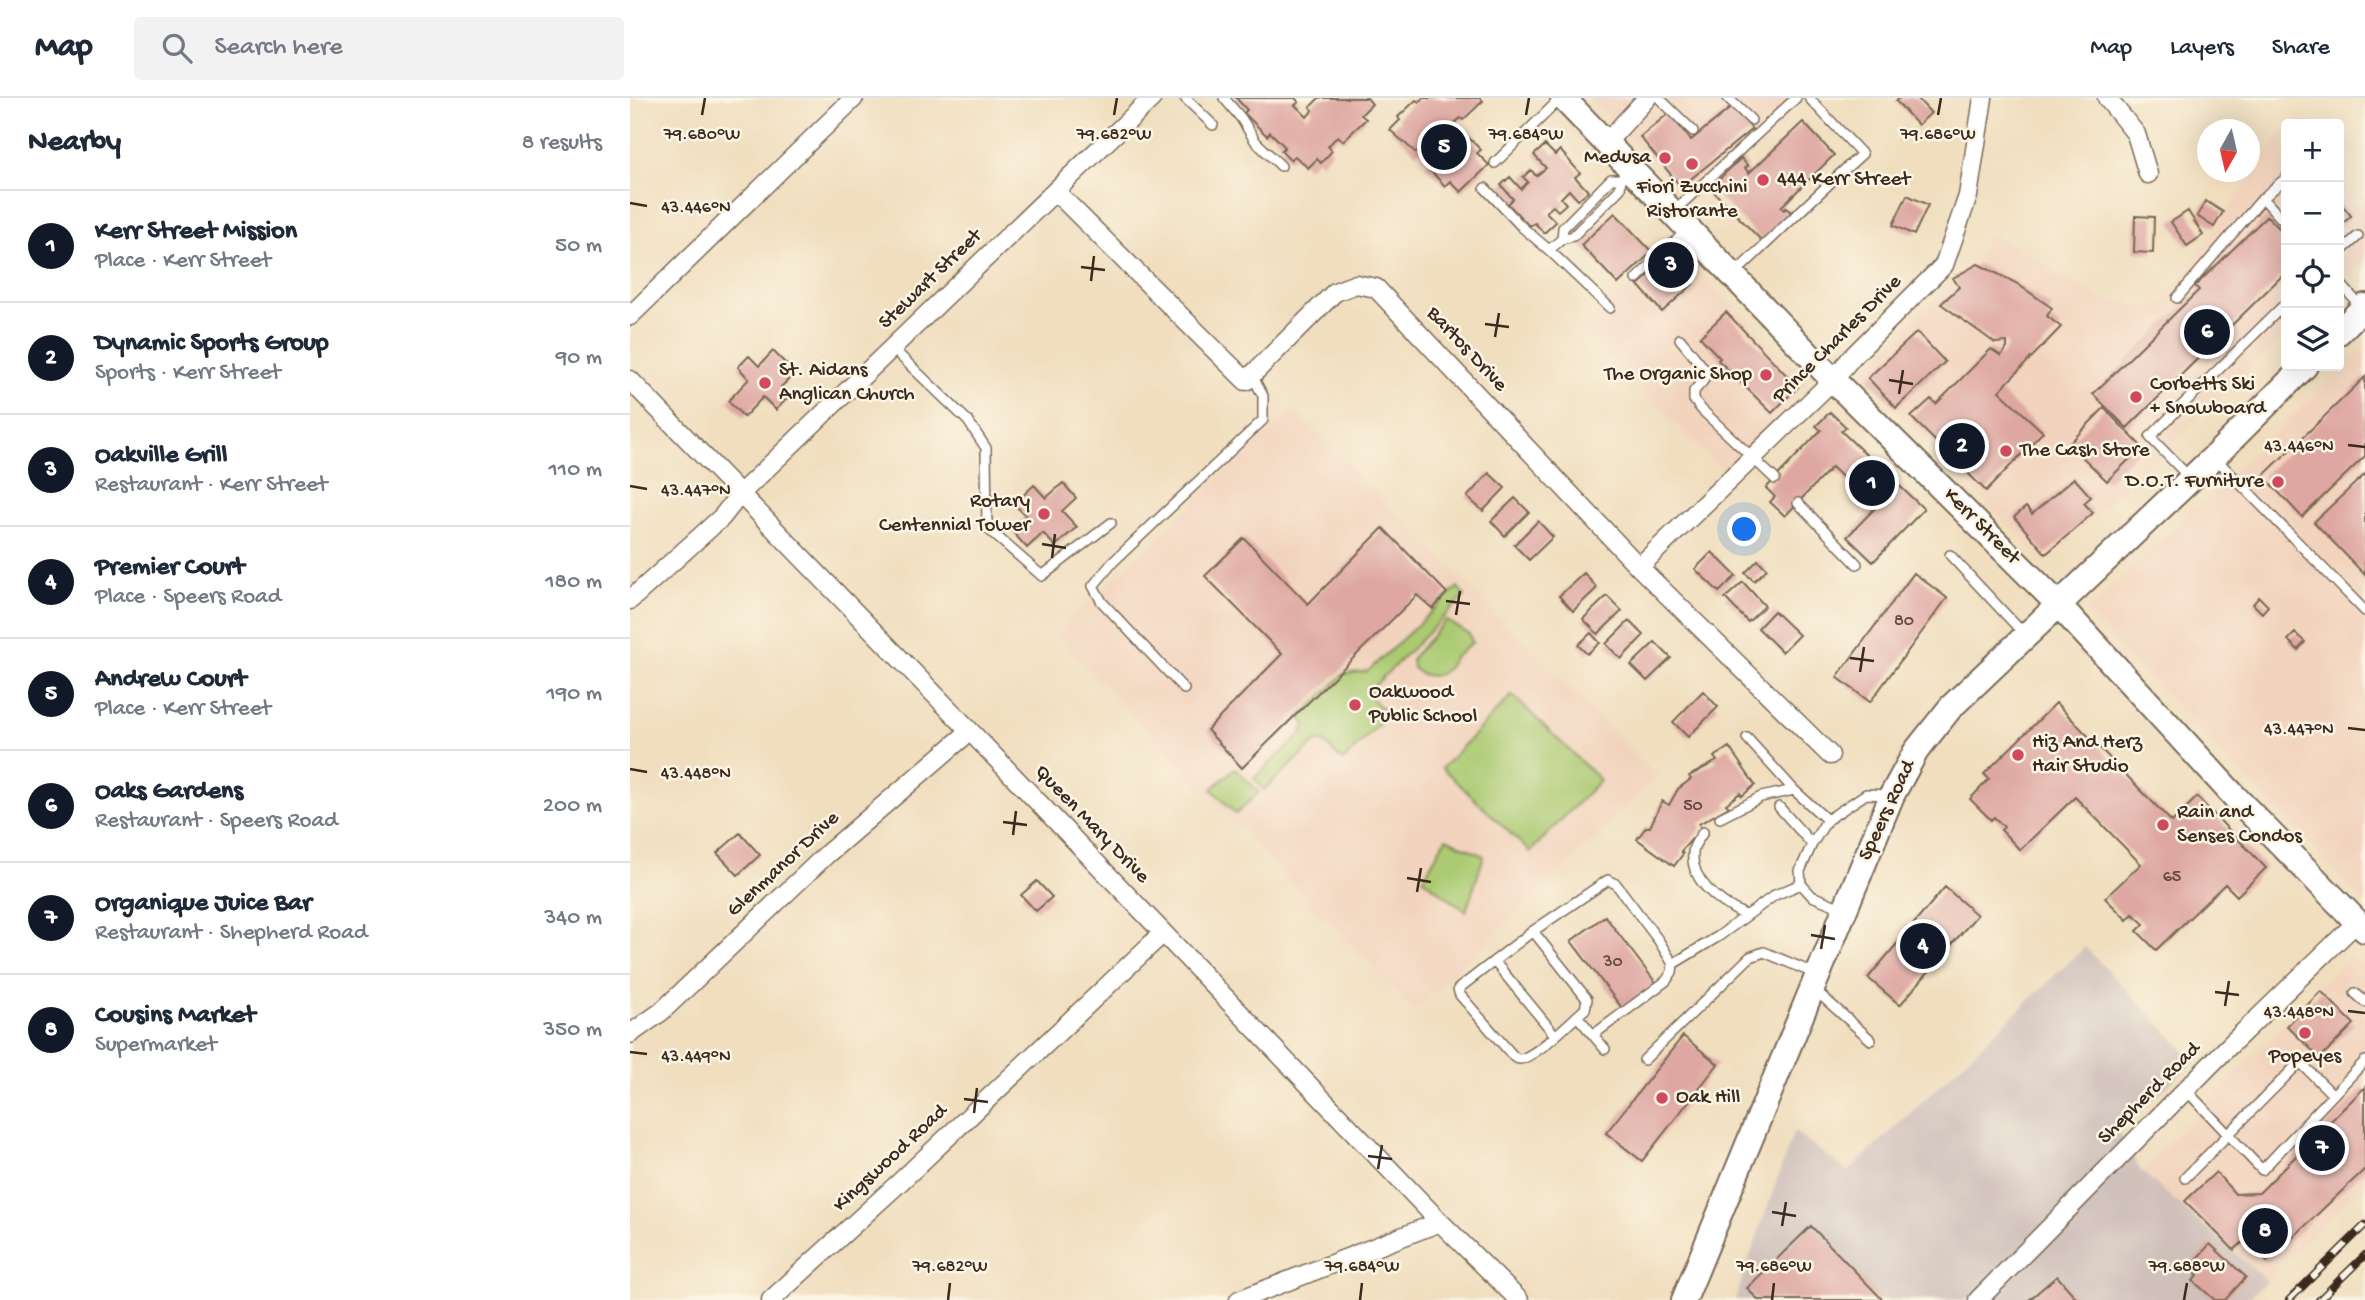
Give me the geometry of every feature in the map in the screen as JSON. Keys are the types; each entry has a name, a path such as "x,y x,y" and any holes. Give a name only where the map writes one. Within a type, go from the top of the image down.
{"main road":[{"name":"Kerr Street","path":"1562,98 1606,143 1626,174 1680,221 1833,380 2058,604 2235,797 2361,926"},
{"path":"2344,327 2364,307"},
{"name":"Speers Road","path":"1684,1300 1892,795 1916,751 1951,707 2214,457 2300,371"}],"street":[{"path":"630,316 854,98"},
{"name":"Stewart Street","path":"630,600 722,517 740,494 1152,98"},
{"name":"Prince Charles Drive","path":"1639,567 1833,380 1852,357 1944,265 1968,196 1983,98"},
{"path":"2106,98 2136,134 2148,174"},
{"path":"1606,143 1638,101"},
{"path":"1056,191 1246,381 1252,375"},
{"name":"Bartos Drive","path":"1252,375 1335,292 1356,284 1376,288 1639,567 1830,755"},
{"name":"Queen Mary Drive","path":"630,380 1440,1222 1519,1300"},
{"name":"Glenmanor Drive","path":"630,1034 661,1012 827,854 970,731"},
{"name":"Shepherd Road","path":"1978,1300 2186,1090 2361,926"},
{"name":"Kingswood Road","path":"771,1300 1163,933"},
{"path":"1239,1300 1440,1222"}],"lane":[{"path":"1185,98 1213,125"},
{"path":"1224,98 1256,142 1281,166"},
{"path":"1495,163 1562,98"},
{"path":"1660,98 1693,131"},
{"path":"1728,98 1751,120"},
{"path":"1636,279 1680,221 1796,98"},
{"path":"1733,276 1802,211 1814,196 1862,154 1810,98"},
{"path":"1549,250 1562,239 1563,228 1611,179 1626,174"},
{"path":"2177,299 2263,198 2281,182"},
{"path":"1485,188 1522,227 1610,307"},
{"path":"2263,198 2281,218"},
{"path":"2344,249 2358,236"},
{"path":"2344,287 2364,307"},
{"path":"2191,479 2150,437 2281,308"},
{"path":"1680,339 1707,372 1694,391 1694,400 1774,479"},
{"path":"892,348 968,421 986,448 987,528 1042,576 1111,523"},
{"path":"1184,689 1102,602 1093,586 1113,562 1264,420 1263,396 1252,375"},
{"path":"2214,457 2365,611"},
{"path":"1798,503 1857,564"},
{"path":"1950,555 2025,635"},
{"path":"1748,738 1794,790 1827,820"},
{"path":"1720,818 1761,797 1794,790"},
{"path":"1844,909 1812,896 1801,884 1800,871 1827,820 1866,794 1892,795"},
{"path":"1779,807 1812,844"},
{"path":"1703,832 1694,846 1695,869 1705,886 1727,906 1745,915"},
{"path":"1533,931 1587,999 1586,1009 1525,1058 1517,1058 1460,995 1459,988 1533,931 1610,880 1652,932 1673,964 1672,972 1666,981 1593,1035"},
{"path":"1673,964 1719,936 1775,895 1801,884"},
{"path":"1644,1060 1750,957 1764,952 1815,981 1871,1040"},
{"path":"1494,961 1555,1035"},
{"path":"2356,993 2365,1002"},
{"path":"1577,1016 1605,1049"},
{"path":"2186,1090 2262,1170 2365,1060"},
{"path":"2185,1178 2300,1062 2333,1095"}],"shaded area":[{"path":"1589,98 1789,98 1688,197"},
{"path":"2281,133 2281,339 2045,563 1861,372 1978,259 1988,235 2014,244 2102,301 2161,306 2247,182 2260,182 2260,163"},
{"path":"2344,191 2365,215 2365,259 2344,279"},
{"path":"1673,245 1808,382 1723,472 1583,329"},
{"path":"2365,347 2365,903 2086,612 2340,371 2344,371 2344,367"},
{"name":"Oakwood Public School","path":"1293,409 1658,777 1414,1012 1055,634"},
{"path":"2085,947 2195,1061 2118,1131 2141,1171 2267,1281 2246,1300 1735,1300 1794,1131 1848,1172"},
{"path":"2351,954 2365,969 2365,1182 2267,1281 2141,1171"}],"green space":[{"path":"1458,587 1465,596 1373,687 1370,697 1388,715 1343,761 1323,742 1316,742 1264,790 1254,778 1300,736 1306,724 1300,717 1344,674 1368,671"},
{"path":"1446,620 1469,634 1472,642 1453,658 1440,674 1421,674 1413,668 1412,658"},
{"path":"1512,695 1600,780 1530,852 1442,768"},
{"path":"1235,768 1259,792 1236,814 1212,789"},
{"path":"1446,838 1484,856 1466,911 1423,879"}],"building":[{"path":"1236,98 1295,98 1299,102 1295,105 1307,117 1313,110 1310,107 1319,98 1367,98 1372,104 1361,115 1366,119 1343,141 1338,136 1328,146 1332,151 1321,163 1317,159 1308,168 1295,156 1290,160 1281,151 1285,147 1270,132 1267,136 1244,113 1247,110"},
{"path":"1423,98 1480,98 1483,101 1463,120 1460,118 1451,127 1461,137 1465,134 1481,150 1477,153 1489,165 1461,192 1450,181 1445,186 1425,165 1430,160 1419,150 1416,153 1390,130 1400,120 1398,117 1416,100 1419,102"},
{"path":"1900,98 1917,98 1931,113 1918,125 1896,101"},
{"path":"1733,106 1752,129 1681,187 1640,137 1669,113 1691,140"},
{"name":"444 Kerr Street","path":"1803,122 1834,155 1781,207 1784,210 1786,207 1793,215 1764,243 1710,188 1741,158 1748,166 1745,168 1749,173"},
{"path":"1545,145 1555,155 1560,150 1580,173 1575,177 1588,191 1578,200 1569,190 1561,198 1566,204 1558,211 1553,206 1546,212 1556,222 1544,233 1535,223 1529,226 1508,204 1513,199 1501,185 1510,177 1521,189 1528,182 1523,177 1531,170 1536,176 1546,168 1534,155"},
{"path":"1907,195 1928,205 1914,235 1893,225"},
{"path":"2206,201 2223,212 2214,227 2197,216"},
{"path":"2344,207 2351,216 2344,222"},
{"path":"2188,211 2203,235 2187,246 2171,222"},
{"path":"1615,213 1652,252 1618,284 1581,245"},
{"path":"2135,216 2154,217 2153,253 2134,252"},
{"path":"2267,216 2281,230 2281,277 2127,428 2093,394 2199,290 2195,286"},
{"path":"1669,257 1693,284 1662,312 1638,285"},
{"path":"1978,264 2016,283 2052,308 2047,316 2061,327 1999,391 2043,432 1986,491 1911,417 1931,399 1936,404 1991,349 2001,356 2007,348 2007,342 1995,343 1941,304 1959,287 1953,278"},
{"path":"1726,312 1798,387 1772,413 1718,360 1720,358 1700,337"},
{"path":"1917,332 1945,362 1896,408 1868,378"},
{"name":"St. Aidans Anglican Church","path":"773,351 795,373 781,387 790,395 776,410 763,397 744,417 728,401 749,379 738,367 749,356 759,366"},
{"path":"2365,377 2365,456 2302,517 2263,476"},
{"path":"2104,408 2142,447 2107,481 2069,444"},
{"path":"1830,412 1846,427 1841,431 1924,509 1873,562 1847,537 1875,508 1832,467 1785,516 1770,502 1775,497 1766,488 1821,430 1816,426"},
{"path":"1489,473 1505,488 1483,511 1467,497"},
{"path":"2365,474 2365,575 2314,522"},
{"path":"2074,478 2091,497 2084,503 2093,513 2046,554 2014,517 2026,507 2032,514"},
{"name":"Rotary Centennial Tower","path":"1063,483 1076,498 1062,511 1077,527 1055,546 1043,533 1027,548 1011,530 1026,516 1014,504 1034,485 1046,498"},
{"path":"1515,498 1529,512 1505,536 1491,521"},
{"path":"1538,521 1553,537 1529,560 1514,545"},
{"path":"1383,528 1447,593 1433,609 1417,595 1242,768 1207,730 1282,654 1205,576 1244,538 1308,604"},
{"path":"1712,552 1736,576 1719,592 1695,569"},
{"path":"1758,560 1767,569 1754,581 1745,573"},
{"path":"1584,573 1597,588 1573,611 1559,596"},
{"path":"1914,573 1947,598 1870,702 1837,677"},
{"path":"1743,582 1765,606 1748,622 1725,598"},
{"path":"1607,596 1622,611 1598,634 1583,619"},
{"path":"2259,597 2268,606 2262,613 2253,604"},
{"path":"1774,611 1799,635 1782,652 1758,628"},
{"path":"1629,621 1644,635 1621,659 1606,644"},
{"path":"1591,633 1600,643 1587,654 1578,645"},
{"path":"2295,633 2305,642 2298,650 2288,640"},
{"path":"1655,642 1671,658 1647,681 1631,665"},
{"path":"1703,691 1718,707 1688,737 1673,722"},
{"name":"Rain and Senses Condos","path":"2056,703 2172,822 2197,797 2266,868 2237,896 2225,884 2156,950 2137,931 2144,924 2133,914 2127,920 2105,898 2141,864 2075,797 2020,850 2001,830 2004,827 1994,817 1991,820 1970,799 1989,779 1984,774"},
{"path":"1729,747 1755,785 1726,804 1729,807 1699,824 1701,829 1681,851 1683,854 1674,866 1637,839 1646,827 1650,827 1662,801 1669,805 1678,789 1691,779 1689,776 1717,761 1714,757"},
{"path":"740,833 760,855 738,875 717,853"},
{"path":"1037,881 1052,897 1036,911 1021,895"},
{"path":"1945,887 1977,915 1900,1005 1868,978"},
{"path":"1605,916 1656,983 1622,1008 1571,941"},
{"path":"2321,991 2354,1024 2320,1058 2287,1026"},
{"name":"Oak Hill","path":"1683,1036 1718,1064 1642,1161 1606,1133"},
{"path":"2365,1087 2365,1169 2267,1262 2244,1241 2234,1250 2185,1201 2216,1172 2235,1194 2259,1193"},
{"path":"1811,1226 1883,1300 1758,1300 1747,1288"},
{"path":"2210,1244 2246,1277 2225,1300 2215,1300 2193,1281 2198,1275 2189,1267"},
{"path":"2057,1276 2078,1300 2029,1300"}],"railway":[{"path":"2289,1300 2365,1225"},
{"path":"2319,1300 2365,1255"}],"place":[{"name":"Andrew Court","path":"1444,147"},
{"name":"Medusa","path":"1665,158"},
{"name":"Fiori Zucchini Ristorante","path":"1692,164"},
{"name":"444 Kerr Street","path":"1763,180"},
{"name":"Oakville Grill","path":"1671,265"},
{"name":"Oaks Gardens","path":"2207,332"},
{"name":"The Organic Shop","path":"1766,375"},
{"name":"St. Aidans Anglican Church","path":"765,383"},
{"name":"Corbetts Ski + Snowboard","path":"2136,397"},
{"name":"Dynamic Sports Group","path":"1962,446"},
{"name":"The Cash Store","path":"2006,451"},
{"name":"D.O.T. Furniture","path":"2278,482"},
{"name":"Kerr Street Mission","path":"1872,483"},
{"name":"Rotary Centennial Tower","path":"1044,514"},
{"name":"Oakwood Public School","path":"1355,705"},
{"name":"Hiz And Herz Hair Studio","path":"2018,755"},
{"name":"Rain and Senses Condos","path":"2163,825"},
{"name":"Premier Court","path":"1923,946"},
{"name":"Popeyes","path":"2305,1033"},
{"name":"Oak Hill","path":"1662,1098"},
{"name":"Organique Juice Bar","path":"2322,1148"},
{"name":"Cousins Market","path":"2265,1231"}]}
